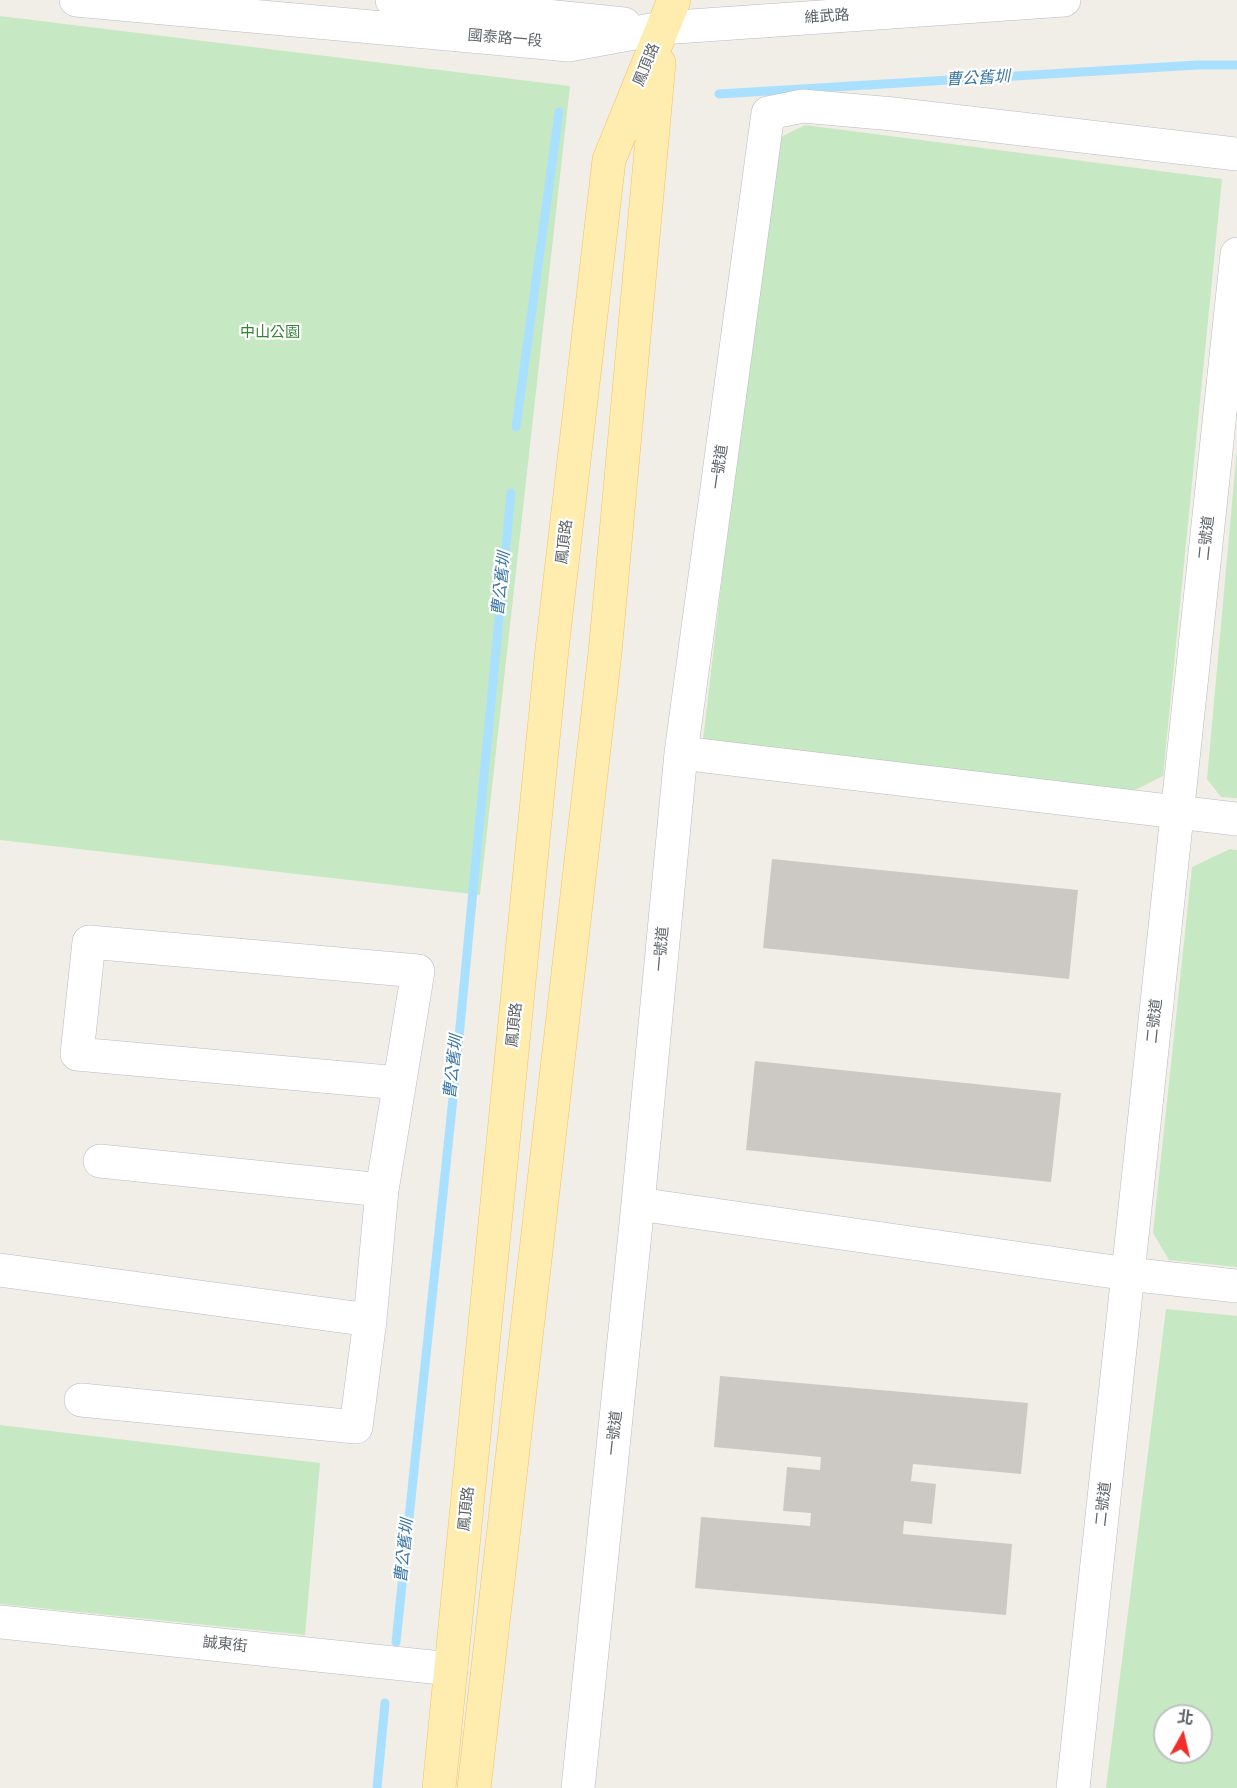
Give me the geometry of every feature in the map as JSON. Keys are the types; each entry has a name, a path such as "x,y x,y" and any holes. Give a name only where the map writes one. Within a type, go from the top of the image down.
{"main road":[{"name":"鳳頂路","path":"439,1788 552,650 609,160 668,14"},
{"name":"鳳頂路","path":"474,1788 605,653 649,185 668,14"}],"street":[{"name":"國泰路一段","path":"76,0 569,45 668,14"},
{"name":"國泰路一段","path":"392,0 668,14"},
{"name":"維武路","path":"668,14 1064,0"},
{"name":"一號道","path":"578,1788 638,1204 681,753 768,113 803,106 893,114 1237,154"},
{"name":"二號道","path":"1073,1788 1237,254"},
{"path":"681,753 1237,819"},
{"path":"81,1400 356,1427 370,1320 382,1190 418,971 88,942 76,1054 399,1083"},
{"path":"100,1161 382,1190"},
{"path":"638,1204 1128,1274 1237,1286"},
{"path":"0,1270 370,1320"},
{"name":"誠東街","path":"0,1622 451,1669"}],"green space":[{"name":"中山公園","path":"0,16 570,86 480,895 0,840"},
{"path":"805,125 1222,179 1163,776 1131,792 703,740 773,141"},
{"path":"1237,448 1237,798 1221,797 1207,779"},
{"path":"1230,849 1237,850 1237,1267 1169,1260 1153,1233 1192,867"},
{"path":"1166,1309 1237,1316 1237,1788 1106,1788"},
{"path":"0,1425 320,1463 305,1635 0,1604"}],"building":[{"path":"772,859 1078,890 1069,979 763,948"},
{"path":"755,1061 1061,1093 1051,1182 746,1150"},
{"path":"720,1376 1028,1403 1021,1474 913,1464 911,1481 936,1484 932,1524 904,1521 903,1534 1012,1544 1006,1615 695,1588 701,1517 810,1526 811,1513 783,1511 787,1467 820,1470 821,1457 714,1447"}],"waterway":[{"name":"曹公舊圳","path":"719,94 1197,65 1237,65"},
{"name":"曹公舊圳","path":"516,427 559,112"},
{"name":"曹公舊圳","path":"396,1642 455,1079 511,493"},
{"name":"曹公舊圳","path":"377,1788 385,1703"}]}
